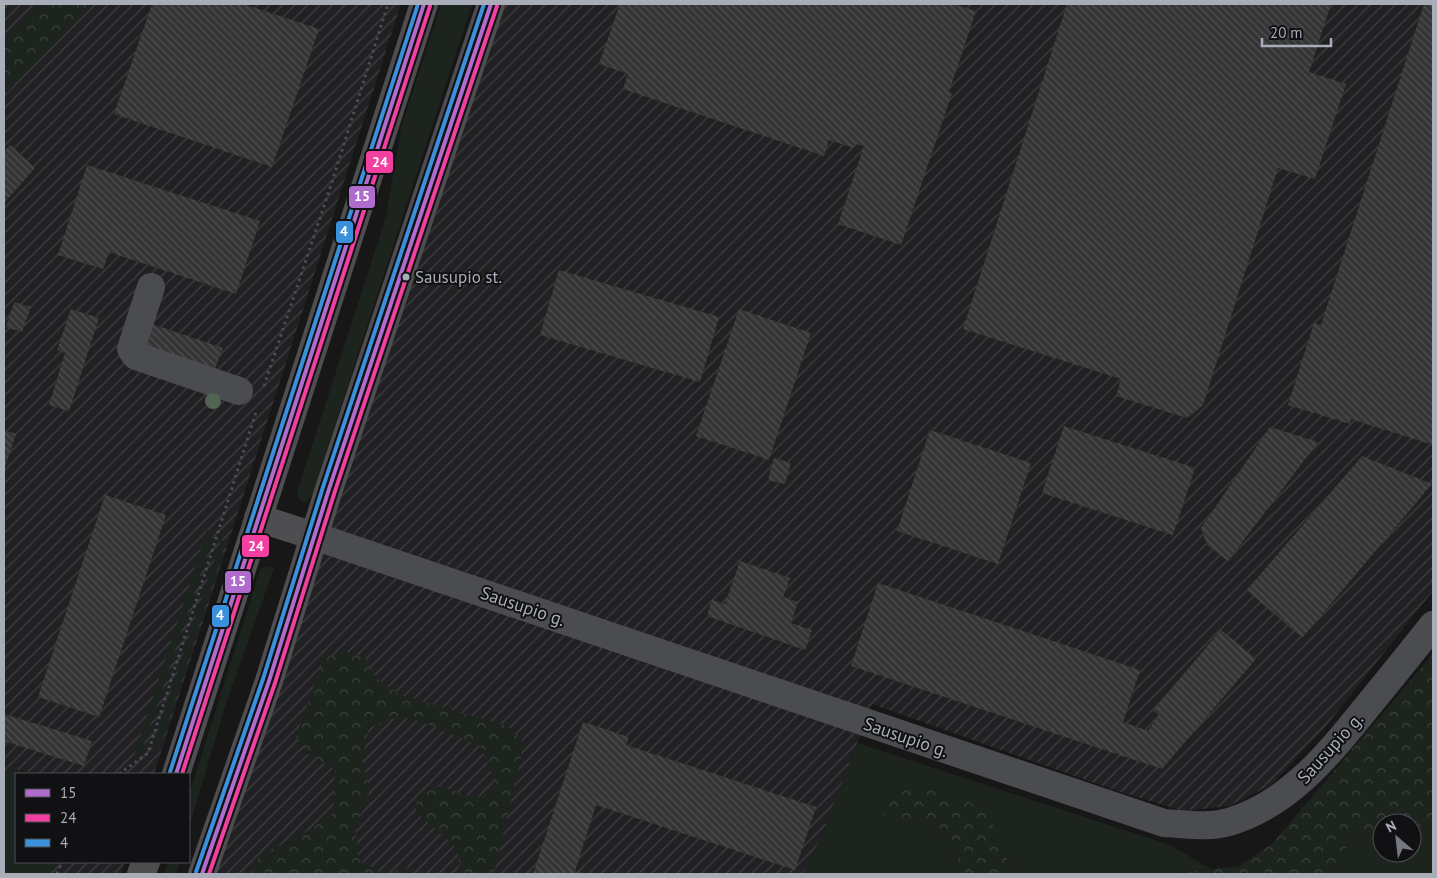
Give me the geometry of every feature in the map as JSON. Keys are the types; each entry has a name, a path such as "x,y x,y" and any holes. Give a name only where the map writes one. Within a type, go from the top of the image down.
{"highway":[{"path":"176,773 424,4"},
{"path":"202,874 269,681 314,536 491,4"},
{"path":"258,518 314,536"}],"street":[{"path":"151,287 131,349 136,356 253,396"},
{"name":"Sausupio g.","path":"314,536 1164,823 1199,825 1227,823 1259,810 1293,788 1325,759 1433,625"}],"path":[{"path":"119,773 148,753 253,396 331,186 388,4"}],"shaded area":[{"path":"4,4 401,4 154,773 15,773 15,863 125,863 121,874 4,874"},
{"path":"499,4 1433,4 1433,591 1323,730 1271,785 1229,806 1183,811 1114,790 872,704 821,838 803,874 212,874"}],"green space":[{"path":"42,4 90,4 4,96 4,36"},
{"path":"441,4 472,4 312,495 305,503 297,497 297,492 386,217 401,128"},
{"path":"207,530 212,531 213,536 140,756 136,759 134,756"},
{"path":"221,539 225,545 163,738 150,755"},
{"path":"265,566 274,568 225,707 190,824 190,792 260,570"},
{"path":"346,652 364,657 377,678 400,695 508,726 524,743 494,874 460,874 458,851 444,836 416,813 417,796 440,786 474,798 494,792 493,776 480,746 430,725 401,716 369,728 362,761 370,790 355,829 359,860 385,874 252,874 259,856 311,829 333,813 335,769 305,753 296,736 324,658"},
{"path":"1433,654 1433,822 1422,826 1422,813 1372,813 1372,832 1352,834 1335,874 1170,874 1239,866 1272,844"},
{"path":"857,743 1170,845 1211,869 1170,874 1011,874 1008,859 977,806 892,822 930,823 954,843 960,866 960,874 803,874 821,838"},
{"path":"9,767 32,773 15,773 15,863 55,863 51,874 4,874 4,772"},
{"path":"909,786 944,793 969,802 983,812 999,837 1011,874 960,874 960,866 954,843 930,823 892,822 878,810 889,789"},
{"path":"1433,822 1433,874 1335,874 1352,834 1372,832 1372,863 1422,863 1422,826"},
{"path":"168,863 180,863 176,874 164,874"},
{"path":"408,868 410,874 385,874"}],"building":[{"path":"152,4 243,4 319,29 272,167 114,114"},
{"path":"620,4 953,4 976,11 949,92 952,93 901,245 838,224 864,146 856,144 854,148 829,140 824,156 623,89 628,74 599,64"},
{"path":"1067,4 1331,4 1309,72 1346,84 1315,179 1278,168 1203,405 1187,418 1116,396 1121,379 963,329"},
{"path":"1424,4 1433,4 1433,445 1351,419 1350,424 1288,405 1314,323 1321,325"},
{"path":"10,145 35,168 4,203 4,152"},
{"path":"87,165 260,221 236,294 109,252 103,269 58,255"},
{"path":"559,270 719,317 700,382 540,335"},
{"path":"14,302 31,307 22,332 6,327"},
{"path":"71,309 99,318 69,411 49,405 65,353 57,350"},
{"path":"739,309 811,333 769,460 696,436"},
{"path":"152,324 223,348 213,374 143,350"},
{"path":"1064,426 1195,468 1173,535 1042,493"},
{"path":"1270,427 1318,442 1228,561 1207,545 1201,528"},
{"path":"4,430 16,434 4,470"},
{"path":"930,430 1031,463 998,564 897,531"},
{"path":"1362,456 1432,484 1302,638 1247,590"},
{"path":"774,458 791,463 785,484 768,480"},
{"path":"105,495 166,515 99,717 38,697"},
{"path":"740,561 790,578 783,597 798,602 791,623 812,630 805,650 707,616 712,600 725,604"},
{"path":"878,583 1140,670 1123,722 1148,731 1159,715 1153,710 1221,630 1256,659 1162,769 851,666"},
{"path":"4,714 92,741 84,766 4,741"},
{"path":"583,722 629,737 626,745 816,807 795,870 596,805 575,871 585,874 533,874"}],"transit line":[{"name":"4","path":"170,772 418,4"},
{"name":"15","path":"176,773 424,4"},
{"name":"4","path":"196,872 263,679 323,487 484,4"},
{"name":"15","path":"202,874 269,681 329,489 491,4"},
{"name":"24","path":"182,773 430,6"},
{"name":"24","path":"209,874 275,683 335,491 497,6"}],"place":[{"name":"Sausupio st.","path":"406,277"}]}
